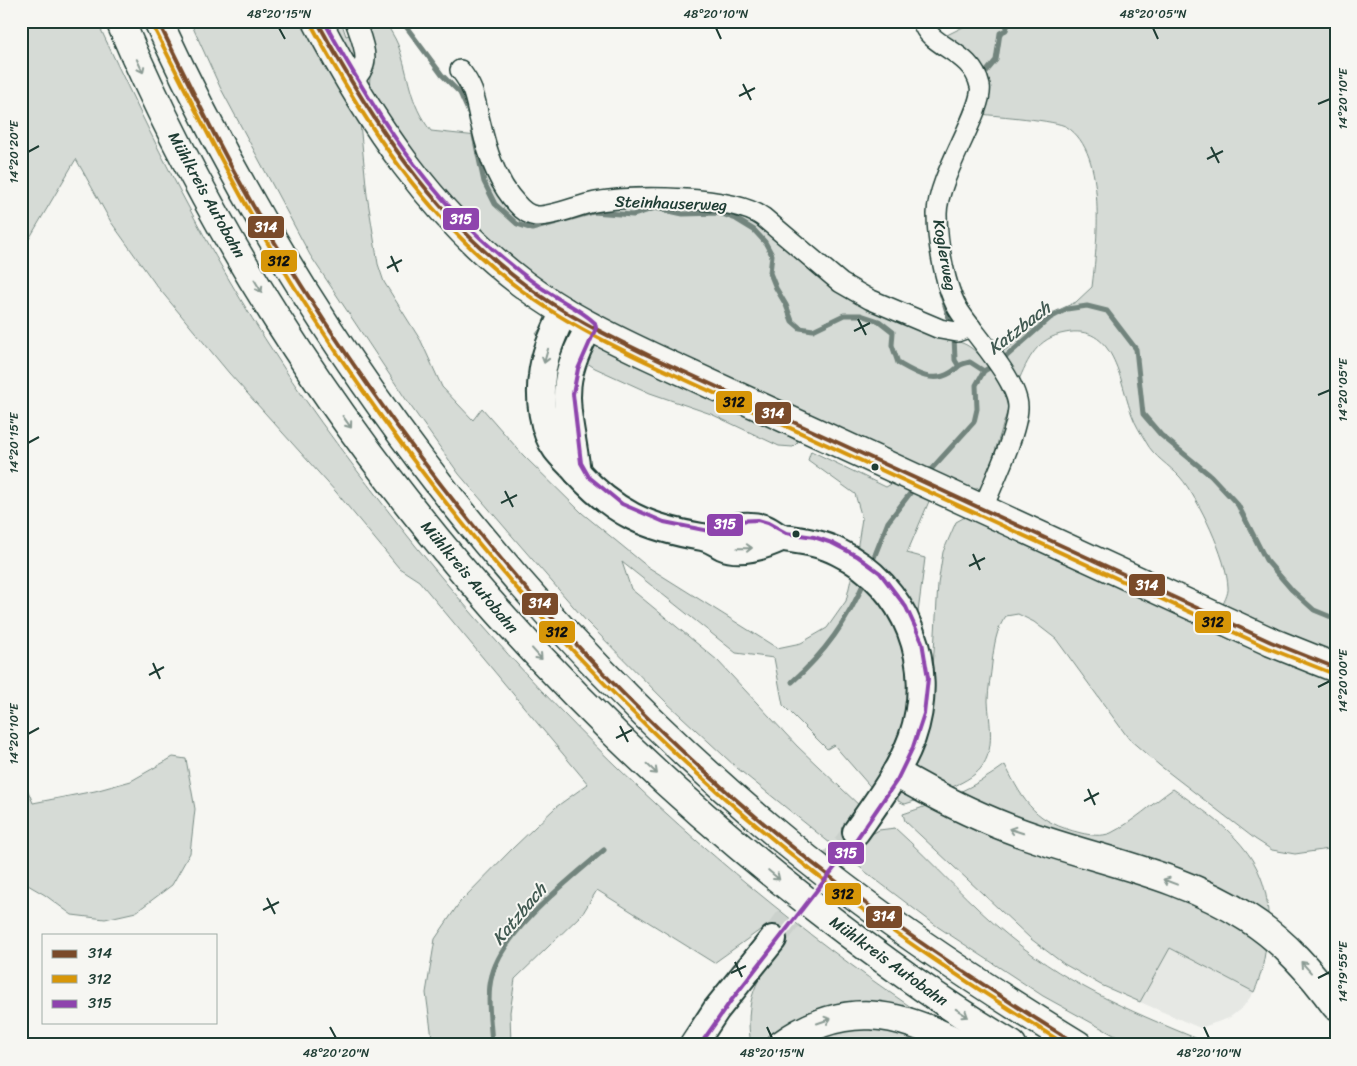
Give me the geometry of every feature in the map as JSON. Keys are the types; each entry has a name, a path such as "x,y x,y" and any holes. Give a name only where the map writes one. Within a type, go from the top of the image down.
{"main road":[{"name":"Mühlkreis Autobahn","path":"120,21 164,116 208,200 294,344 388,478 491,603 554,673 612,730 724,834 852,936 921,986 1012,1045"},
{"name":"Mühlkreis Autobahn","path":"158,21 191,93 229,166 280,255 362,383 458,510 549,616 689,758 775,833 861,900 934,953 1078,1045"},
{"path":"317,21 350,82 397,154 461,229 505,270 564,311 652,357 1271,642 1336,668"},
{"path":"896,773 933,795 1009,829 1148,874 1224,904 1249,918 1305,965 1336,1006"},
{"path":"781,1045 819,1022 853,1014 901,1019 962,1045"}],"street":[{"path":"350,82 361,76 365,66 365,50 356,21"},
{"name":"Koglerweg","path":"922,21 929,35 966,61 977,73 981,89 978,105 941,189 937,213 958,330 997,363 1015,394 1018,408 1010,442 983,508"},
{"name":"Steinhauserweg","path":"460,70 476,97 481,125 495,168 505,189 516,204 528,214 536,216 597,201 626,199 683,200 737,205 753,211 772,224 841,283 896,312 958,330"},
{"path":"564,311 544,362 541,393 544,415 552,443 600,496 638,520 679,533 710,538 723,529 744,526 764,528 781,538 808,541 828,547 869,571 905,616 916,644 921,678 914,730 896,773 856,832"},
{"path":"577,472 567,412 566,391 575,354 590,326"},
{"path":"693,1045 716,1010 773,939"}],"shaded area":[{"path":"21,21 97,21 138,108 204,236 252,319 292,381 399,525 460,600 525,672 592,742 662,809 735,873 810,934 888,991 969,1045 751,1045 749,1015 754,991 764,969 780,944 760,930 714,963 597,890 583,913 515,979 510,1012 511,1045 433,1045 426,993 435,939 460,902 513,848 556,807 588,784 419,581 399,568 336,492 229,373 156,285 111,222 76,159 29,239 21,245"},
{"path":"190,21 303,21 360,123 367,195 378,264 384,282 421,341 442,387 473,420 482,408 523,455 582,513 648,567 777,648 801,643 827,628 846,601 862,518 855,494 808,460 811,451 886,487 893,483 930,499 907,553 925,558 902,737 875,792 834,745 827,749 783,705 774,658 736,653 622,562 631,589 717,660 797,746 862,808 863,839 879,830 895,828 981,912 1034,956 1058,972 1108,999 1212,1045 1132,1045 1043,996 938,927 867,873 737,768 667,703 586,621 519,544 459,474 407,401 310,255 220,87"},
{"path":"327,21 341,21 346,36 353,34 356,53 353,64"},
{"path":"363,21 385,21 398,45 410,89 423,120 431,131 477,136 520,216 620,204 737,210 944,338 960,342 978,353 998,381 1008,409 988,474 981,488 970,490 594,315 512,262 453,209 368,94 370,67"},
{"path":"975,21 1336,21 1336,657 1221,609 1228,587 1223,561 1211,530 1180,477 1153,452 1140,432 1132,415 1118,371 1105,345 1095,337 1082,332 1065,333 1055,336 1040,345 1035,351 1018,382 1000,354 1050,314 1076,302 1092,287 1096,248 1097,201 1089,157 1080,140 1067,127 1039,120 980,114 987,99 945,36"},
{"path":"549,317 779,429 798,442 793,447 779,446 711,414 650,393 595,368 544,336 536,334"},
{"path":"965,517 971,518 1311,674 1336,681 1336,848 1295,854 1272,850 1255,839 1159,765 1129,739 1056,639 1034,622 1018,614 1006,616 996,638 988,696 990,744 986,760 981,768 967,780 946,790 905,804 898,801 898,790 932,684 938,584 943,552 956,522"},
{"path":"173,757 186,759 195,809 190,853 172,885 136,912 105,919 72,915 45,895 21,881 21,774 33,803 95,791 131,781"},
{"path":"1005,765 1019,791 1033,810 1065,829 1092,835 1111,833 1135,818 1173,789 1194,803 1230,833 1245,849 1256,867 1264,887 1268,910 1264,958 1254,992 1170,948 1140,1002 1101,985 1064,964 1031,939 905,821 903,814 956,794 981,781"},
{"path":"1169,948 1254,992 1243,1007 1229,1018 1200,1028 1140,1002"}],"waterway":[{"path":"402,21 442,75 460,93 470,115"},
{"path":"986,72 996,60 1000,33 1006,30 1009,21"},
{"path":"473,131 484,182 495,204 517,224 532,229 593,212 633,215 655,208 683,214 719,213 736,219 754,230 765,242 772,255 770,273 776,288 786,305 792,321 800,328 813,330 844,315 861,315 879,321 893,332 892,345 898,363 923,376 943,376 960,365 970,362 984,371"},
{"path":"939,286 952,328"},
{"name":"Katzbach","path":"1001,361 1050,318 1067,309 1087,306 1107,311 1136,349 1143,414 1161,435 1211,476 1238,505 1266,560 1292,590 1314,610 1336,619"},
{"path":"954,336 955,360 958,365"},
{"name":"Katzbach","path":"926,475 974,422 977,409 976,385 984,371 994,365"},
{"name":"Katzbach","path":"871,565 888,522 915,487"},
{"name":"Katzbach","path":"792,682 815,660 834,636 851,609 865,580"},
{"name":"Katzbach","path":"492,1045 489,992 492,975 499,958 509,941 539,907 604,850"}],"tunnel":[{"path":"773,939 856,832"}],"transit line":[{"name":"314","path":"158,21 231,166 280,251 392,420 518,580 658,728 733,797 811,862 876,911 942,957 1078,1045"},
{"name":"314","path":"317,21 382,130 433,197 491,257 554,305 602,333 652,357 1271,642 1336,668"},
{"name":"315","path":"324,21 362,87 404,151 452,210 479,237 523,275 595,323 596,328 578,369 573,394 581,463 589,477 622,504 664,522 709,531 734,521 758,520 786,533 814,537 832,543 857,556 880,573 906,607 922,642 928,678 924,714 913,747 897,780 856,840 730,1002 700,1045"},
{"name":"312","path":"152,24 241,196 273,252 327,338 386,423 447,504 513,584 581,660 653,732 729,802 807,867 934,959 1066,1045"},
{"name":"312","path":"311,24 377,134 401,169 428,202 487,263 521,290 567,321 649,363 1268,648 1334,674"}]}
